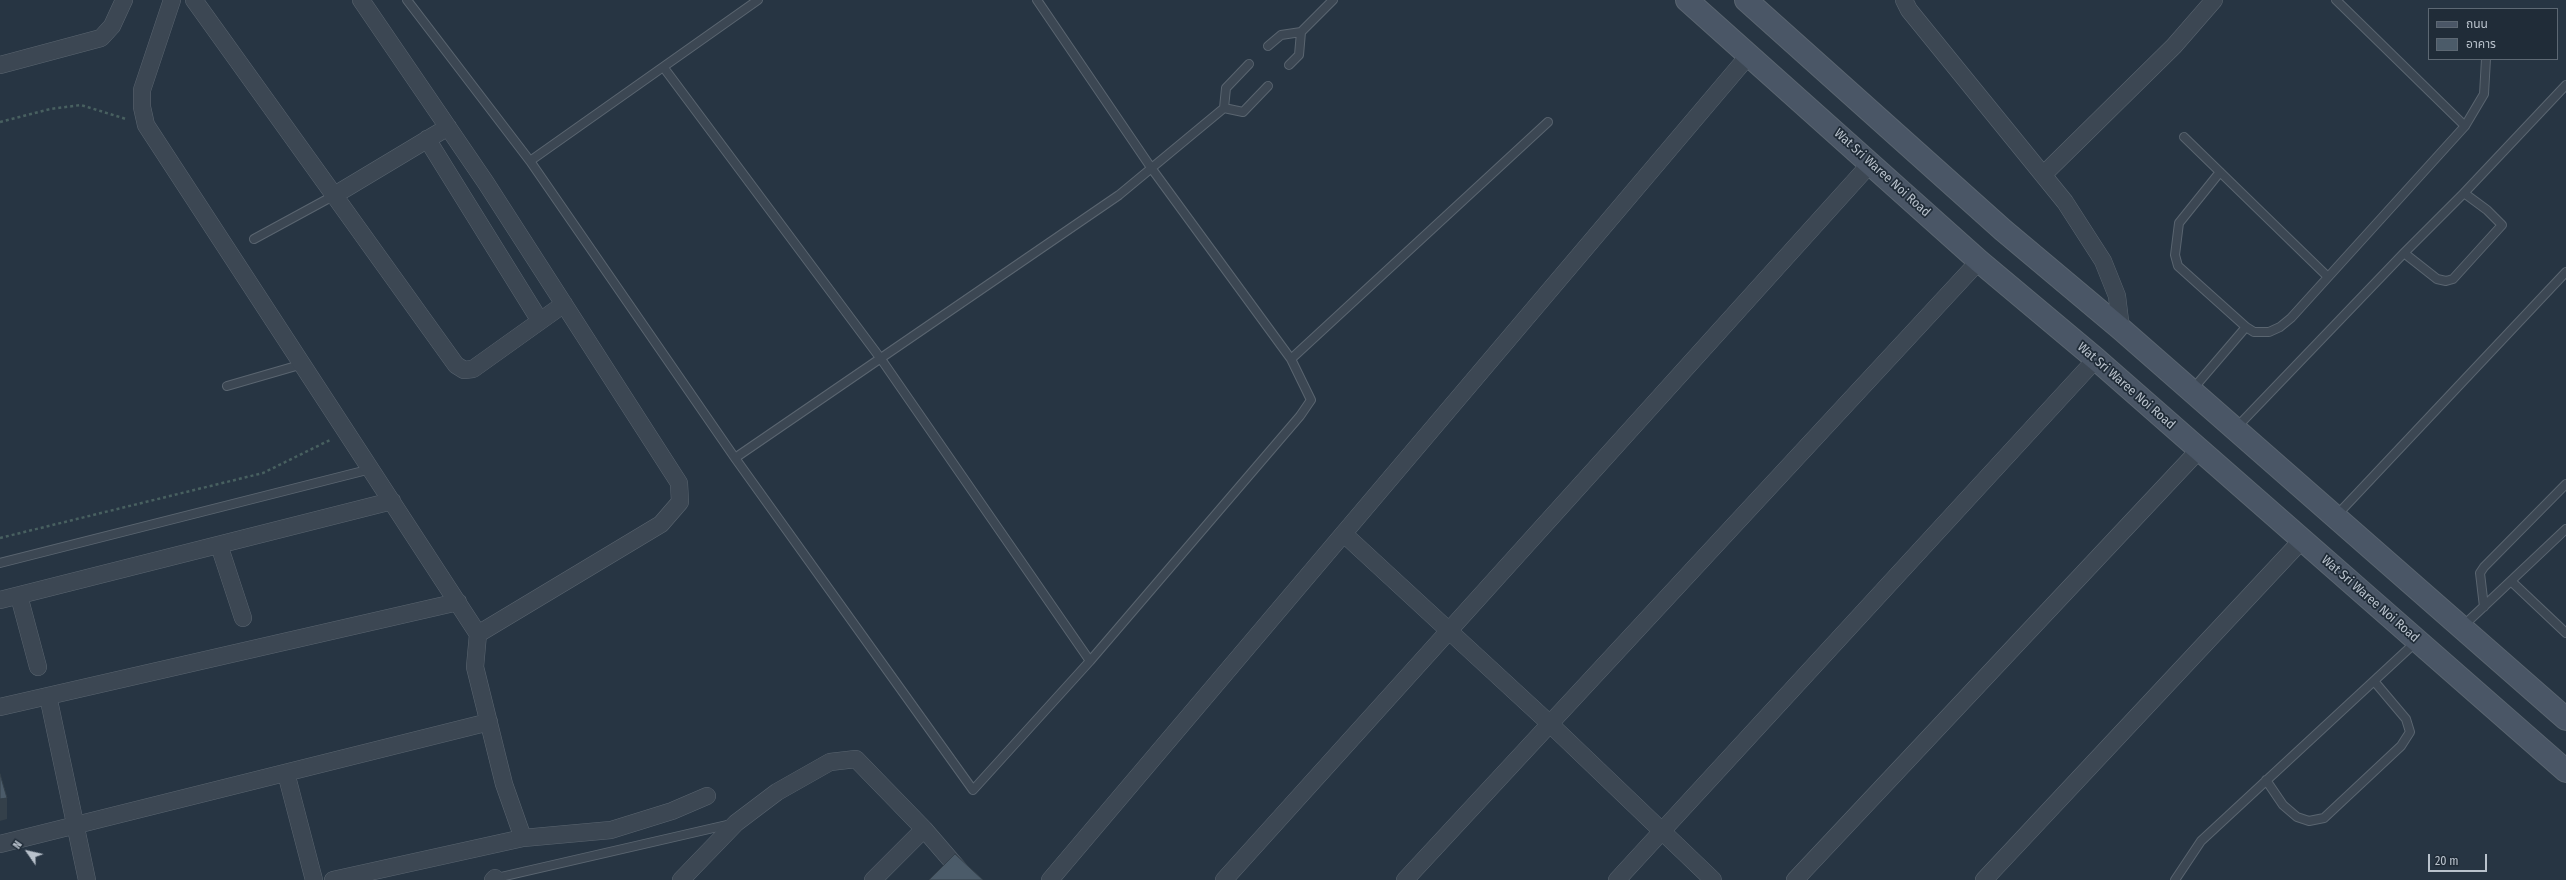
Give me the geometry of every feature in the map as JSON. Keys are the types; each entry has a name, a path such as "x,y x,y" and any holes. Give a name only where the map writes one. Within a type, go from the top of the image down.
{"main road":[{"name":"Wat Sri Waree Noi Road","path":"1687,0 1979,261 2096,359 2566,771"},
{"path":"1746,0 2003,230 2121,329 2566,719"}],"street":[{"path":"0,66 101,38 112,26 124,0"},
{"path":"172,0 142,90 142,107 146,125 478,634 475,667 504,784 523,838"},
{"path":"194,0 333,196 456,365 464,370 473,369 564,304"},
{"path":"361,0 448,127 679,483 680,502 662,524 478,634"},
{"path":"1904,0 1909,10 2065,202 2103,261 2117,296 2121,329"},
{"path":"2043,175 2174,46 2214,0"},
{"path":"1050,880 1749,55"},
{"path":"333,196 448,127"},
{"path":"427,139 540,321"},
{"path":"1224,880 1870,163"},
{"path":"1405,880 1979,261"},
{"path":"1617,880 2096,359"},
{"path":"1795,880 2199,450"},
{"path":"0,600 392,501"},
{"path":"1344,534 1549,723 1713,880"},
{"path":"1984,880 2302,540"},
{"path":"219,545 243,618"},
{"path":"19,596 38,667"},
{"path":"0,707 458,602"},
{"path":"48,696 87,880"},
{"path":"0,844 489,722"},
{"path":"681,880 736,823 777,792 830,762 856,759 924,829 968,880"},
{"path":"286,772 314,880"},
{"path":"333,880 523,838 611,830 672,811 707,796"},
{"path":"873,880 924,829"}],"lane":[{"path":"407,0 530,162 735,458 973,790 1090,661 1311,400 1291,359 1152,169 1037,0"},
{"path":"530,162 758,0"},
{"path":"1268,46 1281,35 1301,32 1333,0"},
{"path":"2336,0 2465,126"},
{"path":"1290,65 1299,55 1301,32"},
{"path":"2220,172 2179,223 2175,255 2178,266 2246,327 2254,332 2269,332 2280,327 2328,277 2465,126 2484,94 2486,60"},
{"path":"735,458 1118,195 1152,169 1224,108 1226,88 1249,64"},
{"path":"664,68 881,359 1090,661"},
{"path":"2234,429 2464,193 2566,85"},
{"path":"1224,108 1243,112 1268,86"},
{"path":"1291,359 1548,122"},
{"path":"2184,137 2328,277"},
{"path":"2404,253 2437,279 2446,281 2453,279 2502,225 2487,210 2464,193"},
{"path":"254,239 333,196"},
{"path":"2335,517 2566,272"},
{"path":"2191,391 2246,327"},
{"path":"227,386 303,364"},
{"path":"0,564 371,469"},
{"path":"2484,607 2480,573 2484,567 2566,484"},
{"path":"2462,628 2566,529"},
{"path":"2512,582 2566,633"},
{"path":"2175,880 2201,841 2417,641"},
{"path":"2266,780 2282,805 2297,817 2309,821 2324,818 2401,746 2410,732 2406,719 2374,681"},
{"path":"492,879 736,823"}],"path":[{"path":"0,122 50,109 81,105 146,125"},
{"path":"0,538 263,473 347,432"}],"building":[{"path":"0,774 7,798 0,799"},
{"path":"955,854 983,880 929,880"}]}
